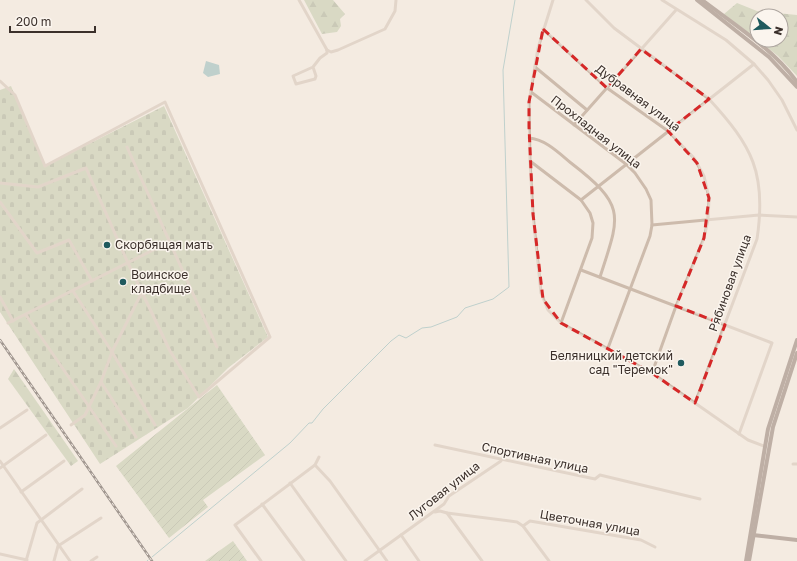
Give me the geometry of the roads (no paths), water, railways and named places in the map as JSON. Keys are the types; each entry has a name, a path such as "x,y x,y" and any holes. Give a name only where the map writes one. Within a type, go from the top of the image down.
{"main road":[{"path":"697,0 769,57 797,87"},
{"path":"702,0 760,45 780,63 797,82"},
{"path":"749,561 764,446 772,414 797,340"},
{"path":"746,561 756,525 773,427 797,353"},
{"path":"756,525 761,533 773,537"},
{"path":"753,535 797,540"},
{"path":"751,553 758,539 773,537"}],"street":[{"path":"299,0 327,50 331,52 385,29 395,12 396,0"},
{"path":"553,0 543,29 534,67 531,92 529,138 533,214 541,293 548,310 561,323 652,373 739,434 754,443 764,446"},
{"name":"Рябиновая улица","path":"586,0 614,28 709,99 736,130 753,161 759,190 757,239 695,403"},
{"path":"662,0 726,40 754,64 768,80 782,100 797,130"},
{"path":"574,125 676,10"},
{"name":"Дубравная улица","path":"543,29 607,88 668,131 689,152 701,170 709,198 708,220 704,238 676,306 652,373"},
{"path":"313,67 316,76 315,79 296,84 293,76 313,67 320,58 328,53 327,50"},
{"path":"582,200 754,64"},
{"path":"534,67 587,110"},
{"path":"0,81 15,95 45,166 164,102 270,337 199,397 170,351 128,263 86,168 38,188 0,183"},
{"name":"Прохладная улица","path":"531,92 626,164 635,173 649,194 652,205 652,225 647,244 629,288 608,348"},
{"path":"529,138 536,139 545,144 591,178 610,202 616,222 613,237 600,277"},
{"path":"127,147 217,347"},
{"path":"530,161 582,200 590,214 593,227 592,238 582,270 561,323"},
{"path":"0,202 37,253 69,240 92,281"},
{"path":"652,225 759,215 797,216"},
{"path":"8,323 169,242"},
{"path":"582,270 772,343 739,434"},
{"path":"73,291 112,352 154,425"},
{"path":"71,424 85,414 101,382 112,352 142,292"},
{"path":"0,297 13,321"},
{"path":"26,315 116,446"},
{"path":"101,382 136,437"},
{"path":"0,428 27,410"},
{"path":"1,467 46,435"},
{"name":"Спортивная улица","path":"435,445 595,479 600,475 700,499"},
{"path":"262,561 235,525 316,464 319,457"},
{"name":"Луговая улица","path":"364,561 444,504 449,496 502,460"},
{"path":"0,461 1,467 21,492 70,561"},
{"path":"21,492 64,461"},
{"path":"316,464 330,481 387,561"},
{"path":"290,483 346,561"},
{"path":"0,554 26,561 37,523 40,519 82,489"},
{"path":"262,504 304,561"},
{"path":"433,512 440,511 517,522 523,526 549,561"},
{"path":"447,513 482,561"},
{"path":"54,561 58,546 101,518"},
{"name":"Цветочная улица","path":"523,526 530,521 642,540 655,547"},
{"path":"400,536 419,561"},
{"path":"91,561 97,557"}],"water":[{"path":"206,61 219,65 220,74 208,77 203,73"}],"waterway":[{"path":"152,557 290,443 309,423 312,423 323,409 391,341 399,335 406,338 422,328 431,327 457,317 465,308 493,299 509,287 503,70 515,0"}],"railway":[{"path":"0,340 152,561"}],"place":[{"name":"Скорбящая мать","path":"107,245"},
{"name":"Воинское кладбище","path":"123,282"},
{"name":"Беляницкий детский сад \"Теремок\"","path":"681,363"}]}
